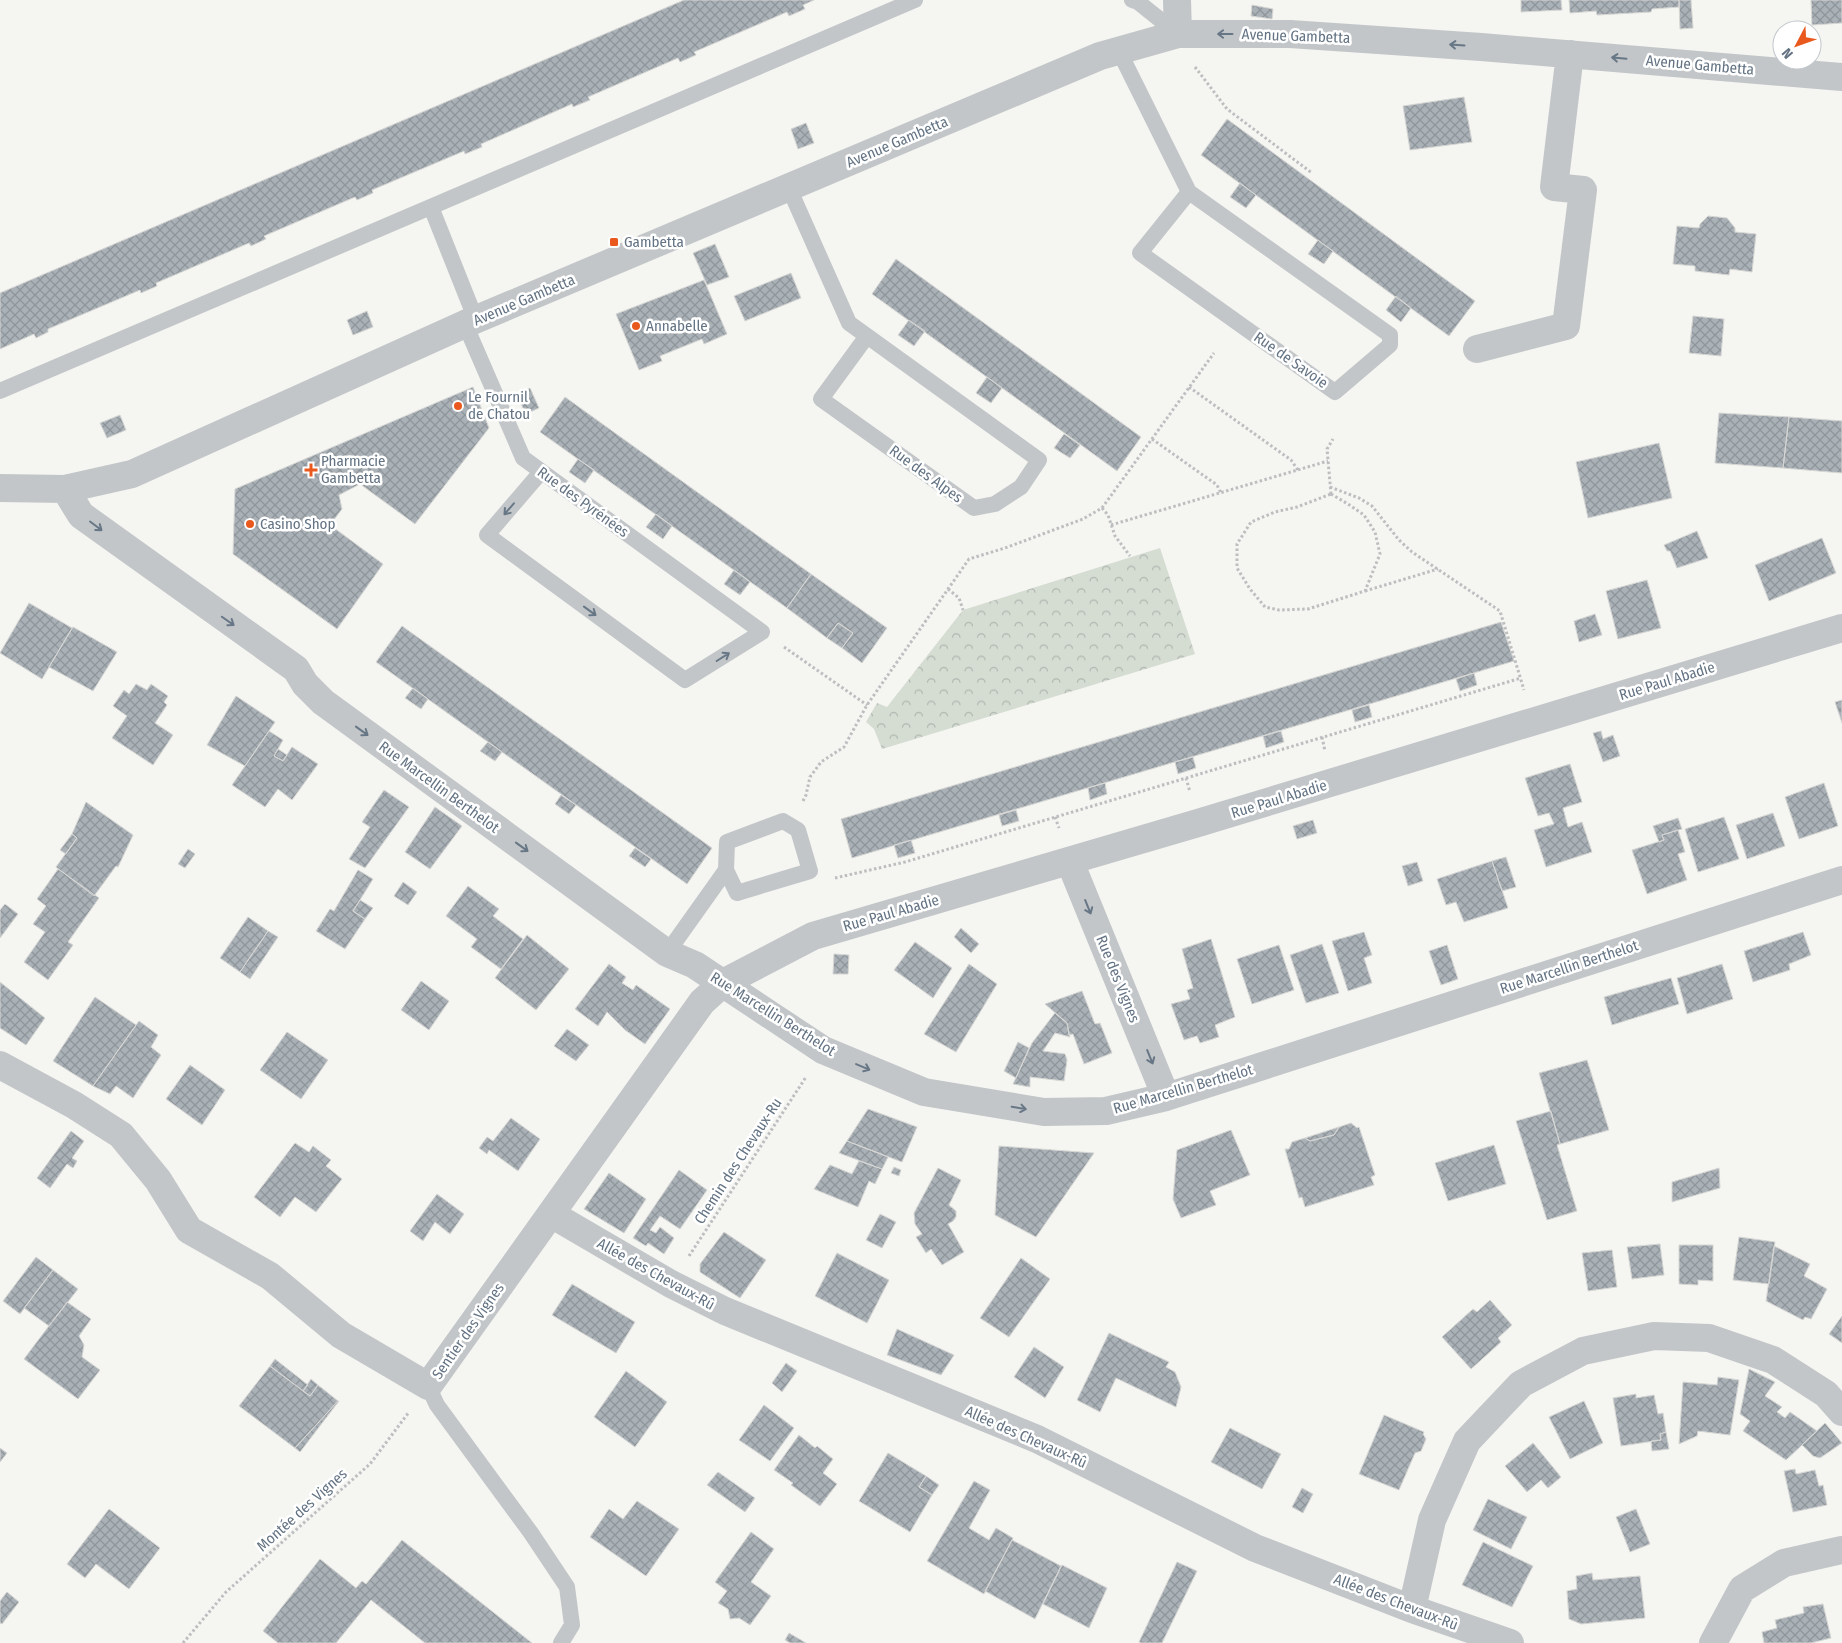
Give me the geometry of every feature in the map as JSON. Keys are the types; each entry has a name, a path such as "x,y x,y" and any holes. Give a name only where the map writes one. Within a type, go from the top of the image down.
{"street":[{"path":"1177,0 1178,34"},
{"name":"Avenue Gambetta","path":"0,488 65,489 132,474 470,322 1100,56 1178,34 1290,34 1570,54 1842,77"},
{"path":"1477,349 1566,326 1583,190 1554,187 1570,54"},
{"name":"Rue Marcellin Berthelot","path":"65,489 82,515 296,669 305,684 323,702 667,953 695,965 824,1050 924,1092 1044,1112 1106,1111 1166,1097 1842,880"},
{"name":"Rue Paul Abadie","path":"723,983 813,936 1070,862 1842,628"},
{"name":"Rue des Vignes","path":"1070,862 1166,1097"},
{"name":"Sentier des Vignes","path":"0,1065 74,1104 121,1135 158,1180 189,1230 270,1276 341,1335 428,1386 702,1002 723,983"},
{"name":"Allée des Chevaux-Rû","path":"551,1214 671,1284 725,1311 1037,1439 1255,1548 1412,1609 1510,1643"},
{"path":"1412,1609 1432,1520 1467,1441 1521,1384 1583,1351 1654,1336 1710,1338 1773,1360 1826,1394 1842,1412"},
{"path":"1713,1643 1742,1590 1784,1563 1842,1550"}],"lane":[{"path":"0,391 915,0"},
{"path":"1132,0 1138,2 1178,34"},
{"name":"Rue de Savoie","path":"1119,51 1189,192 1390,336 1390,346 1335,392 1140,253 1189,192"},
{"name":"Rue des Alpes","path":"789,188 849,323 1039,460 1021,487 995,504 974,508 821,399 867,336"},
{"name":"Rue des Pyrénées","path":"431,207 470,322 523,458 762,632"},
{"path":"541,472 487,535 677,675 685,680 762,632"},
{"path":"783,821 790,826 798,830 810,871 737,893 726,870 727,842 783,821"},
{"path":"667,953 726,870"},
{"path":"428,1386 437,1405 531,1533 567,1587 572,1624 561,1643"}],"path":[{"path":"1178,34 1189,58 1227,109 1312,173"},
{"path":"790,826 806,795 810,777 821,762 844,746 867,706 969,559 1005,548 1083,519 1102,508 1214,353"},
{"path":"1190,387 1291,460 1298,470"},
{"path":"1152,439 1217,485 1221,492"},
{"path":"1331,494 1327,449 1332,439"},
{"path":"1111,525 1328,461"},
{"path":"1330,487 1359,498 1372,506 1406,546 1500,611 1521,678 1531,723"},
{"path":"1331,494 1364,515 1375,532 1380,554 1365,591"},
{"path":"1331,494 1297,507 1274,512 1251,522 1237,544 1237,568 1250,589 1265,607 1279,610 1308,608 1439,569"},
{"path":"1102,508 1108,516 1115,536 1130,556"},
{"path":"948,589 959,598 963,610"},
{"path":"762,632 867,706"},
{"path":"810,871 830,879 905,862 1521,678"},
{"name":"Chemin des Chevaux-Ru","path":"671,1284 824,1050"},
{"name":"Montée des Vignes","path":"183,1643 226,1592 370,1464 428,1386"}],"green space":[{"path":"1160,548 1195,654 882,749 874,729 866,722 877,703 887,707 963,610"}],"building":[{"path":"684,0 814,0 803,5 805,9 789,16 787,12 694,52 696,55 680,62 678,58 588,97 590,100 573,107 572,104 481,144 482,147 465,154 464,151 372,190 373,193 357,200 355,197 264,236 266,239 251,246 249,243 156,283 157,286 141,293 140,290 48,329 48,332 36,338 34,334 0,349 0,293"},
{"path":"1521,0 1561,0 1562,10 1521,12"},
{"path":"1569,0 1679,0 1679,7 1652,9 1651,12 1597,15 1596,11 1570,13"},
{"path":"1679,0 1691,0 1693,28 1680,29"},
{"path":"1811,0 1842,0 1842,23 1822,24 1822,20 1812,20"},
{"path":"1252,5 1273,9 1272,19 1251,16"},
{"path":"1464,97 1472,142 1410,150 1403,106"},
{"path":"1227,119 1475,301 1449,336 1201,155"},
{"path":"806,123 814,143 798,149 791,129"},
{"path":"1240,183 1256,195 1246,208 1230,197"},
{"path":"1708,216 1727,218 1735,228 1735,232 1756,234 1752,272 1730,269 1729,275 1695,271 1695,266 1673,264 1677,226 1699,228 1700,224"},
{"path":"1318,240 1333,251 1324,264 1308,254"},
{"path":"715,244 729,277 707,285 693,253"},
{"path":"896,259 1141,437 1117,471 872,294"},
{"path":"791,273 801,298 745,321 734,296"},
{"path":"704,280 727,334 704,344 702,339 660,356 662,361 639,370 616,314"},
{"path":"1396,296 1411,308 1401,322 1386,310"},
{"path":"367,311 373,327 353,335 347,320"},
{"path":"1693,316 1724,319 1721,356 1689,353"},
{"path":"909,320 925,331 914,346 898,335"},
{"path":"987,377 1002,388 991,403 976,393"},
{"path":"473,387 489,428 415,524 360,484 339,495 342,509 330,525 383,564 337,629 233,554 235,489"},
{"path":"530,388 539,408 526,414 516,394"},
{"path":"565,397 811,574 787,608 540,432"},
{"path":"1719,413 1789,417 1783,468 1715,463"},
{"path":"120,415 126,430 107,438 100,423"},
{"path":"1789,417 1842,421 1842,473 1783,468"},
{"path":"1064,434 1080,445 1070,458 1054,448"},
{"path":"1659,443 1672,498 1588,518 1576,462"},
{"path":"578,459 594,470 585,483 569,472"},
{"path":"656,514 672,526 663,539 646,527"},
{"path":"1697,531 1708,558 1677,568 1670,551 1667,551 1664,545"},
{"path":"1822,538 1836,573 1769,601 1755,565"},
{"path":"734,570 750,582 740,595 724,584"},
{"path":"811,574 887,628 862,663 842,648 853,633 838,623 827,638 787,608"},
{"path":"1647,580 1661,628 1618,639 1606,591"},
{"path":"29,603 72,628 42,679 0,653"},
{"path":"1595,614 1602,635 1579,642 1574,621"},
{"path":"1501,622 1514,661 852,858 841,819"},
{"path":"838,623 853,633 842,648 827,638"},
{"path":"402,626 712,848 687,884 376,662"},
{"path":"73,627 117,652 93,691 49,667"},
{"path":"1474,673 1477,685 1460,691 1456,679"},
{"path":"136,684 147,690 151,684 168,696 164,702 167,705 155,723 173,735 153,765 112,738 127,716 113,706 124,690 129,694"},
{"path":"413,688 428,699 421,709 405,698"},
{"path":"236,696 275,722 245,766 207,745"},
{"path":"1842,700 1842,723 1835,702"},
{"path":"1369,705 1372,717 1355,722 1352,710"},
{"path":"269,731 283,740 274,756 283,761 292,747 318,764 292,800 278,789 265,807 232,785"},
{"path":"1281,731 1284,742 1266,748 1263,736"},
{"path":"1601,731 1603,739 1613,735 1620,756 1603,762 1593,733"},
{"path":"488,742 502,752 495,761 480,751"},
{"path":"278,749 287,755 283,761 274,756"},
{"path":"1193,757 1196,768 1178,774 1175,762"},
{"path":"1570,764 1582,802 1563,808 1568,827 1582,822 1592,852 1546,867 1534,830 1554,824 1549,813 1538,816 1525,778"},
{"path":"1105,783 1107,794 1090,800 1088,788"},
{"path":"1824,783 1838,826 1799,839 1785,797"},
{"path":"384,790 409,807 365,868 349,859 370,827 362,822"},
{"path":"561,795 576,805 569,814 555,804"},
{"path":"86,802 133,835 118,867 116,866 94,896 56,867 77,838 72,834"},
{"path":"435,807 462,826 430,869 405,852"},
{"path":"1016,810 1019,821 1002,826 999,815"},
{"path":"1773,813 1785,846 1747,859 1736,825"},
{"path":"1724,817 1739,859 1698,872 1685,829"},
{"path":"1678,818 1682,829 1662,835 1664,840 1659,842 1653,826"},
{"path":"1313,820 1317,833 1297,839 1293,826"},
{"path":"1678,830 1685,852 1678,854 1687,880 1647,894 1632,850 1664,840 1662,835"},
{"path":"72,834 77,838 66,854 60,850"},
{"path":"911,840 915,853 898,858 894,845"},
{"path":"635,848 651,859 645,867 629,856"},
{"path":"188,849 195,854 185,868 178,864"},
{"path":"1506,857 1516,887 1502,891 1492,861"},
{"path":"1492,861 1508,908 1464,922 1456,902 1446,905 1437,879"},
{"path":"1417,862 1423,881 1408,886 1402,866"},
{"path":"58,869 99,898 68,942 73,945 48,980 24,962 45,932 33,924 46,906 37,899"},
{"path":"358,870 373,879 353,911 365,919 345,949 316,931 330,909 334,911"},
{"path":"403,882 417,892 408,905 394,896"},
{"path":"468,886 499,909 493,916 523,939 501,969 471,947 477,939 446,916"},
{"path":"360,900 373,908 365,919 353,911"},
{"path":"5,904 18,914 0,938 0,910"},
{"path":"248,917 268,931 240,972 220,958"},
{"path":"961,928 979,944 971,953 954,937"},
{"path":"268,931 278,937 250,979 240,972"},
{"path":"1364,932 1372,955 1364,958 1372,983 1348,991 1332,941"},
{"path":"1803,932 1811,955 1789,964 1790,970 1753,982 1744,951"},
{"path":"527,935 569,969 536,1010 495,978"},
{"path":"1211,939 1235,1017 1215,1025 1219,1037 1200,1043 1197,1036 1184,1040 1171,1004 1190,999 1187,990 1193,988 1182,949"},
{"path":"915,942 952,968 933,998 894,970"},
{"path":"1322,944 1339,993 1306,1003 1290,955"},
{"path":"1279,945 1294,990 1252,1004 1237,959"},
{"path":"1447,945 1458,979 1441,985 1429,951"},
{"path":"834,954 849,955 848,974 833,974"},
{"path":"609,964 626,977 622,983 633,990 636,985 670,1009 645,1044 625,1030 607,1012 598,1026 575,1009"},
{"path":"969,964 997,984 956,1052 924,1034"},
{"path":"1722,964 1733,999 1687,1014 1677,978"},
{"path":"1671,978 1679,1004 1612,1025 1604,997"},
{"path":"421,981 449,1001 429,1030 401,1010"},
{"path":"0,982 45,1018 26,1045 0,1028"},
{"path":"1082,991 1095,1024 1100,1023 1112,1053 1084,1064 1073,1034 1069,1035 1067,1023 1045,1004"},
{"path":"95,997 136,1025 93,1086 53,1061"},
{"path":"1055,1013 1067,1023 1070,1037 1055,1033 1043,1051 1065,1054 1067,1060 1064,1081 1030,1077 1030,1087 1013,1084 1032,1043"},
{"path":"139,1021 158,1035 151,1047 161,1055 133,1098 116,1086 110,1094 93,1086"},
{"path":"567,1029 589,1045 576,1061 554,1046"},
{"path":"287,1032 328,1060 301,1099 260,1070"},
{"path":"1018,1042 1029,1048 1016,1078 1004,1071"},
{"path":"1587,1060 1609,1130 1560,1144 1539,1073"},
{"path":"190,1065 225,1090 202,1125 166,1099"},
{"path":"868,1109 917,1127 902,1162 847,1141"},
{"path":"1551,1111 1560,1144 1557,1145 1577,1211 1547,1220 1516,1121"},
{"path":"511,1118 540,1139 518,1171 489,1150 487,1154 479,1148 487,1137 493,1141"},
{"path":"1351,1123 1357,1128 1359,1127 1375,1175 1371,1177 1374,1185 1305,1207 1302,1197 1299,1198 1285,1149 1289,1149 1292,1142 1305,1138 1310,1141 1334,1135 1339,1127"},
{"path":"1339,1127 1334,1135 1310,1141 1305,1138"},
{"path":"1231,1130 1250,1175 1210,1191 1216,1205 1181,1218 1173,1199 1177,1150"},
{"path":"71,1131 84,1141 72,1158 77,1161 73,1168 67,1164 50,1188 37,1178"},
{"path":"847,1141 888,1157 882,1169 839,1153"},
{"path":"295,1143 309,1152 313,1146 331,1160 326,1166 342,1179 316,1212 295,1197 280,1217 254,1197"},
{"path":"1494,1145 1506,1184 1448,1201 1435,1163"},
{"path":"999,1146 1094,1153 1036,1237 995,1215"},
{"path":"859,1161 882,1169 875,1184 869,1181 858,1207 814,1189 830,1165 852,1174"},
{"path":"894,1167 901,1170 899,1176 891,1173"},
{"path":"938,1168 961,1180 949,1205 956,1211 956,1217 948,1224 964,1252 942,1265 931,1249 926,1253 916,1237 922,1234 915,1224 914,1213"},
{"path":"1719,1168 1720,1188 1672,1202 1672,1182"},
{"path":"679,1170 707,1190 680,1229 660,1216 650,1230 656,1233 660,1227 674,1238 664,1254 648,1243 646,1246 633,1238"},
{"path":"609,1173 646,1199 624,1233 584,1209"},
{"path":"437,1194 464,1214 450,1234 435,1222 423,1241 410,1231"},
{"path":"880,1214 896,1222 882,1248 866,1240"},
{"path":"724,1232 766,1260 740,1298 700,1272 700,1264"},
{"path":"1739,1237 1775,1242 1769,1284 1733,1280"},
{"path":"1660,1244 1664,1275 1632,1279 1627,1247"},
{"path":"1679,1245 1713,1245 1713,1281 1698,1280 1698,1285 1679,1284"},
{"path":"1774,1246 1810,1264 1804,1276 1827,1289 1811,1319 1805,1317 1803,1320 1766,1301"},
{"path":"1612,1250 1617,1287 1588,1291 1582,1253"},
{"path":"837,1253 889,1280 867,1323 815,1296"},
{"path":"36,1257 53,1270 20,1314 3,1301"},
{"path":"1021,1258 1050,1279 1009,1337 980,1318"},
{"path":"53,1270 78,1289 49,1326 24,1308"},
{"path":"572,1284 635,1322 616,1353 552,1315"},
{"path":"1490,1300 1512,1325 1498,1338 1501,1342 1471,1369 1442,1337 1473,1309 1477,1312"},
{"path":"67,1302 91,1319 79,1336 84,1345 82,1357 100,1370 78,1399 24,1359"},
{"path":"1842,1316 1842,1343 1829,1334"},
{"path":"897,1329 954,1355 941,1375 887,1355"},
{"path":"1109,1333 1169,1362 1166,1367 1175,1372 1181,1387 1176,1407 1116,1378 1100,1412 1077,1400"},
{"path":"1034,1347 1064,1367 1045,1398 1014,1377"},
{"path":"275,1359 308,1385 303,1391 270,1366"},
{"path":"786,1363 797,1371 782,1392 772,1383"},
{"path":"270,1366 310,1396 318,1385 338,1401 295,1448 239,1406"},
{"path":"1749,1369 1775,1382 1765,1396 1782,1407 1777,1412 1785,1418 1790,1412 1817,1431 1786,1460 1743,1431 1750,1421 1740,1414"},
{"path":"626,1371 667,1402 635,1447 594,1417"},
{"path":"1718,1377 1739,1380 1730,1435 1698,1431 1697,1436 1679,1444 1683,1382 1717,1385"},
{"path":"311,1379 318,1385 310,1396 303,1391"},
{"path":"1636,1394 1636,1398 1654,1395 1658,1414 1663,1413 1666,1432 1660,1434 1661,1440 1621,1446 1613,1398"},
{"path":"338,1401 300,1452 295,1448"},
{"path":"1584,1401 1603,1443 1570,1459 1549,1417"},
{"path":"764,1405 794,1428 770,1461 739,1440"},
{"path":"1384,1415 1424,1432 1423,1434 1426,1439 1421,1451 1415,1453 1399,1490 1359,1474"},
{"path":"1825,1423 1842,1443 1820,1458 1813,1456 1802,1445"},
{"path":"1230,1428 1281,1454 1262,1489 1211,1462"},
{"path":"1666,1432 1669,1449 1652,1451 1651,1441 1661,1440 1660,1434"},
{"path":"799,1435 833,1459 823,1473 837,1484 820,1506 774,1470"},
{"path":"1533,1443 1561,1477 1548,1488 1541,1480 1527,1492 1505,1466"},
{"path":"0,1448 7,1453 0,1462"},
{"path":"888,1453 926,1476 919,1487 932,1495 910,1532 859,1501"},
{"path":"1795,1469 1796,1474 1815,1470 1819,1486 1823,1485 1827,1505 1793,1512 1784,1471"},
{"path":"718,1472 755,1498 745,1512 707,1485"},
{"path":"926,1476 939,1485 932,1495 919,1487"},
{"path":"974,1481 990,1490 969,1528 989,1540 996,1528 1013,1538 984,1594 927,1561"},
{"path":"1302,1488 1313,1494 1303,1513 1292,1507"},
{"path":"1488,1499 1527,1517 1511,1549 1473,1530"},
{"path":"637,1501 679,1529 646,1576 590,1537 609,1509 623,1519"},
{"path":"109,1509 160,1548 129,1589 96,1564 85,1578 67,1564"},
{"path":"1636,1509 1650,1544 1630,1552 1616,1517"},
{"path":"751,1532 774,1549 751,1582 771,1596 750,1625 739,1618 730,1619 728,1609 718,1603 727,1591 715,1582"},
{"path":"402,1540 532,1643 425,1643 371,1600 336,1643 278,1643 263,1631 320,1559 356,1588 362,1581 366,1584"},
{"path":"1012,1540 1061,1566 1035,1619 985,1591"},
{"path":"1483,1542 1533,1566 1512,1607 1462,1585"},
{"path":"1177,1562 1197,1571 1162,1643 1141,1643 1139,1642"},
{"path":"1062,1565 1107,1588 1089,1628 1043,1604"},
{"path":"1592,1573 1593,1580 1640,1576 1645,1618 1581,1624 1569,1619 1567,1591 1577,1589 1576,1576"},
{"path":"7,1592 19,1602 2,1624 0,1623 0,1601"},
{"path":"1823,1604 1831,1638 1811,1643 1764,1643 1762,1632 1777,1628 1775,1620 1804,1613 1803,1607"},
{"path":"789,1633 806,1643 790,1643 785,1640"}],"place":[{"name":"Gambetta","path":"614,242"},
{"name":"Annabelle","path":"636,326"},
{"name":"Le Fournil de Chatou","path":"458,406"},
{"name":"Pharmacie Gambetta","path":"311,470"},
{"name":"Casino Shop","path":"250,524"}]}
